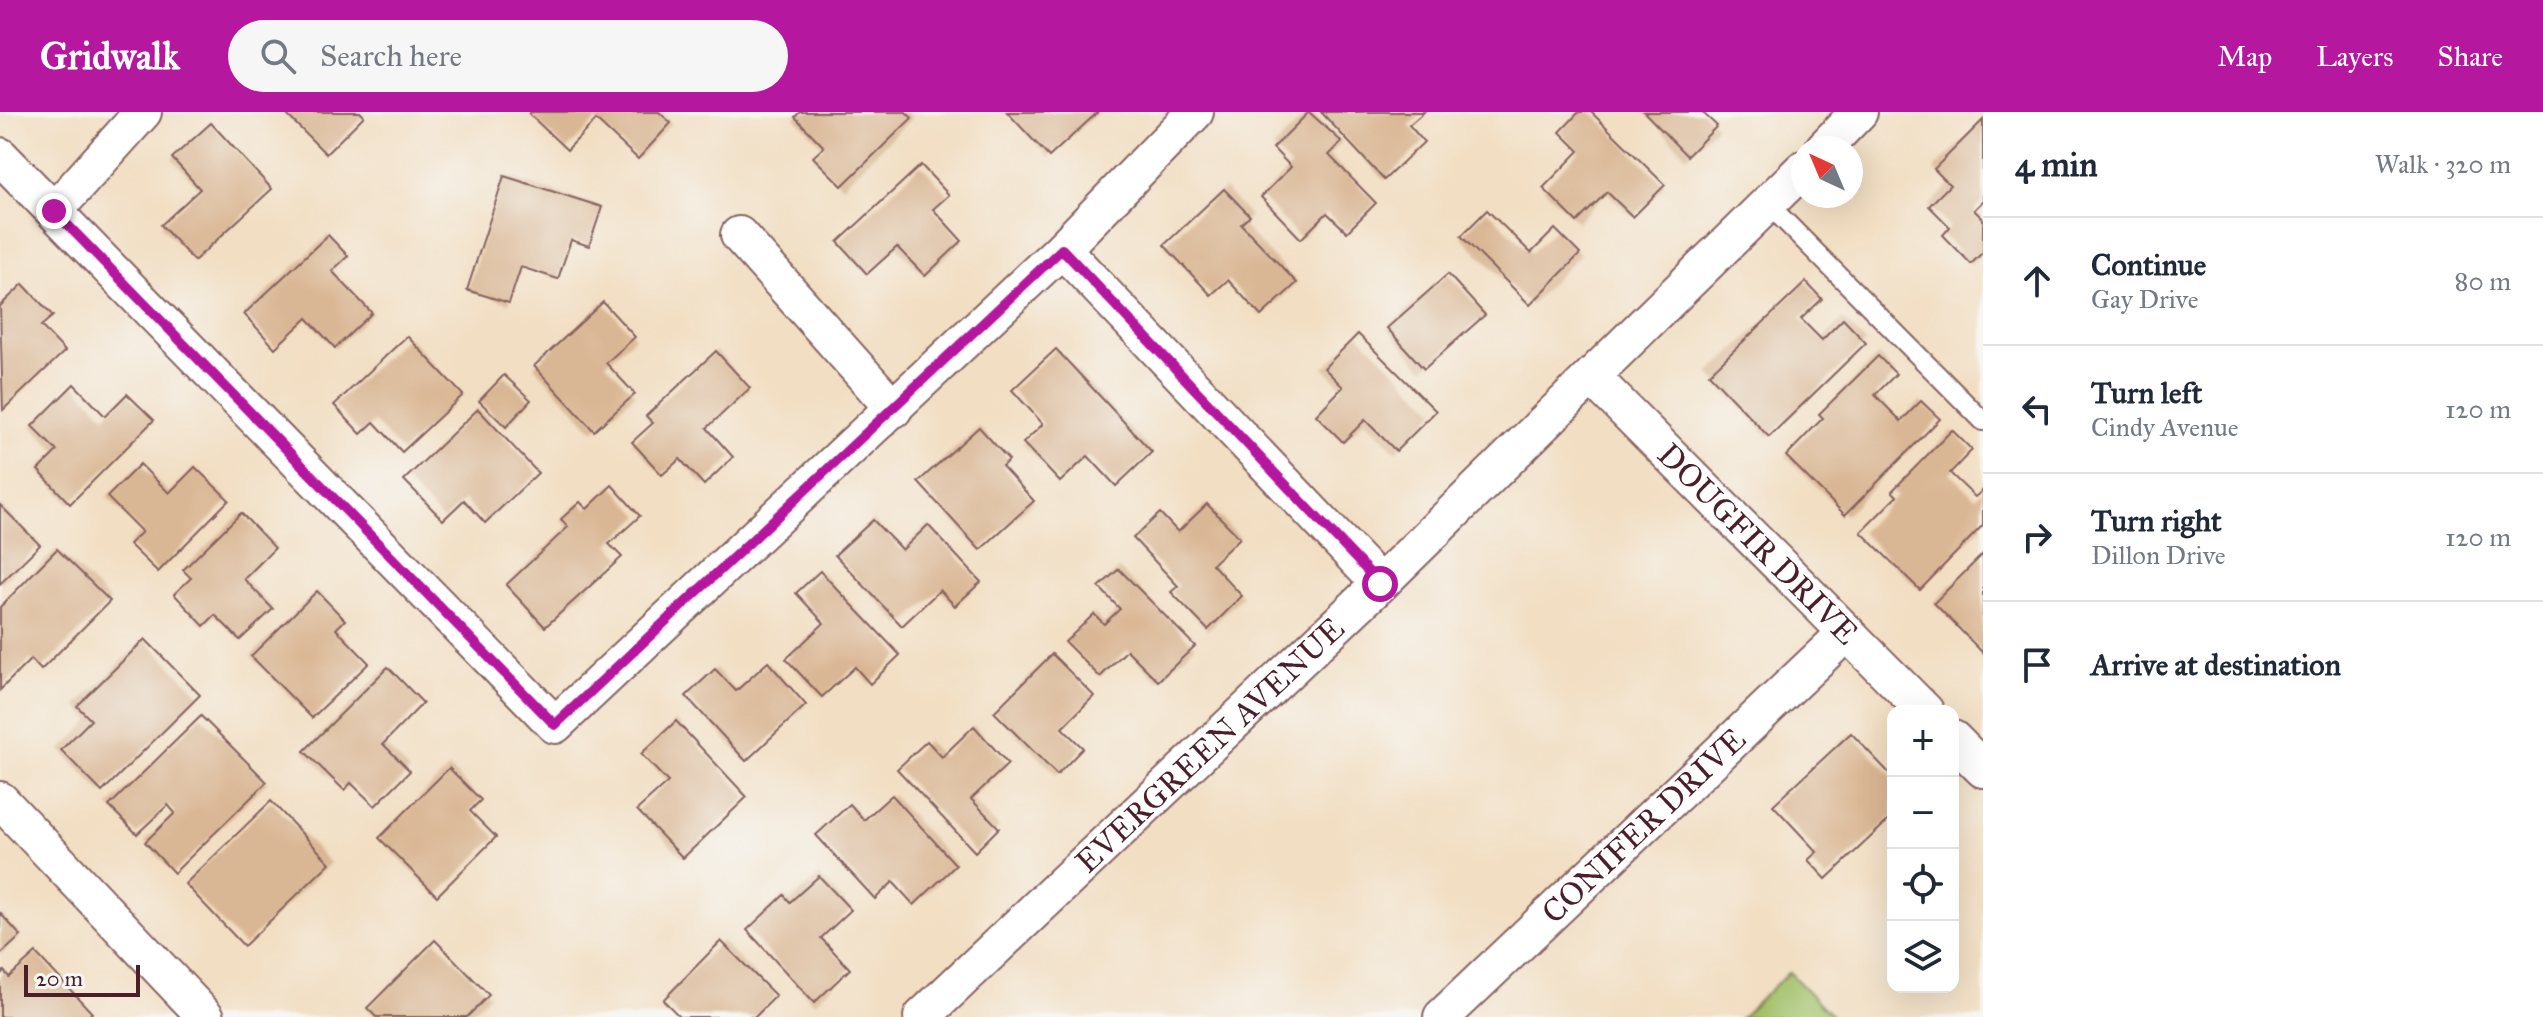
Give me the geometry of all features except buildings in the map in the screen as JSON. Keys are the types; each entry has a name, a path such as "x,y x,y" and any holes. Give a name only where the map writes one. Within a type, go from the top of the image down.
{"street":[{"path":"54,211 143,112"},
{"path":"0,156 555,725 1062,249 1195,112"},
{"path":"1836,136 1859,112"},
{"name":"EVERGREEN AVENUE","path":"922,1017 1380,584 1791,181"},
{"path":"739,235 894,409"},
{"path":"1062,249 1380,584"},
{"name":"DOUGFIR DRIVE","path":"1593,378 1919,705"},
{"name":"CONIFER DRIVE","path":"1442,1017 1846,633"},
{"path":"1959,745 1983,769"},
{"path":"0,800 206,1017"}],"lane":[{"path":"1768,204 1983,421"}],"green space":[{"path":"1789,972 1833,1017 1741,1017"}],"route":[{"path":"54,211 555,725 1062,249 1380,584"}]}
